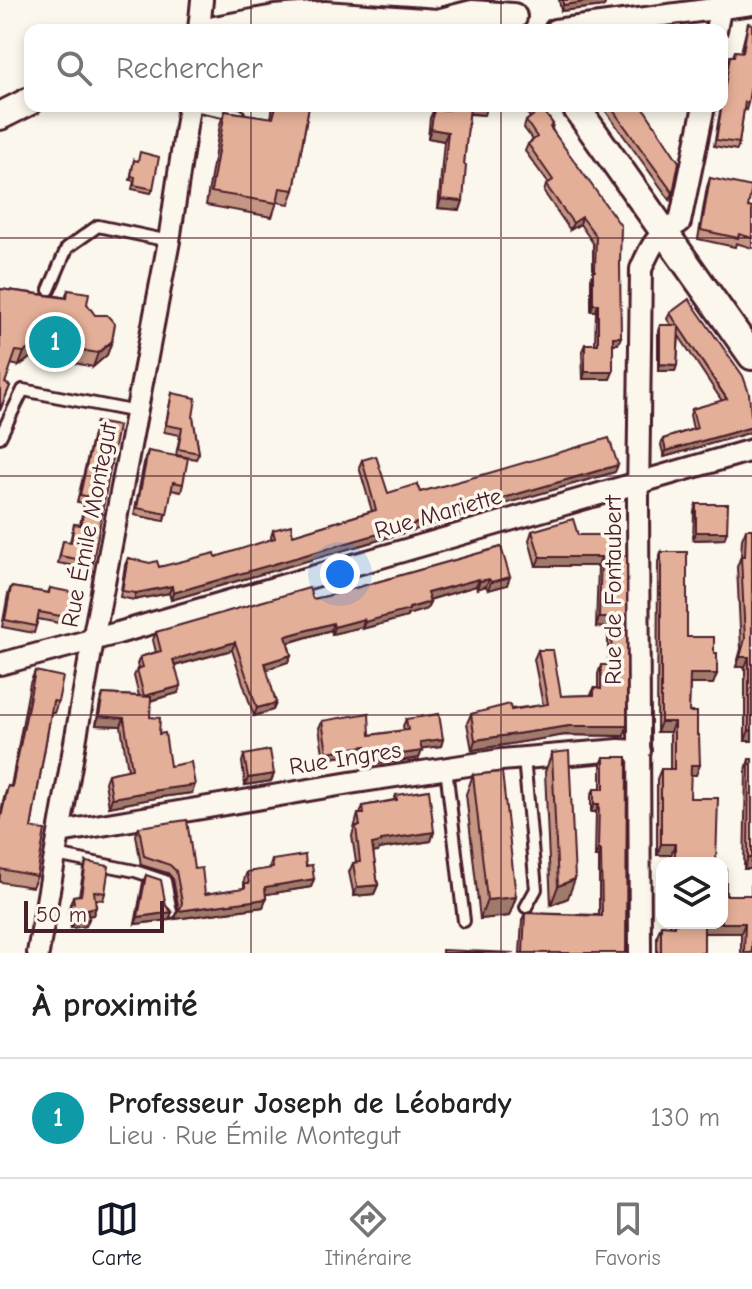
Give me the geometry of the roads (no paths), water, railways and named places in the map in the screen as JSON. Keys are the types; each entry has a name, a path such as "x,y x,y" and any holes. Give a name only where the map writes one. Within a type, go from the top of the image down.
{"street":[{"path":"200,24 202,0"},
{"path":"717,24 721,4"},
{"path":"593,24 721,4 752,4"},
{"path":"450,24 472,14 512,16"},
{"path":"248,24 325,15 423,24"},
{"path":"0,116 24,104"},
{"name":"Rue Émile Montegut","path":"38,953 93,640 169,241 188,112"},
{"path":"579,112 752,356"},
{"name":"Rue de Fontaubert","path":"640,953 641,269 657,238 680,222 703,112"},
{"name":"Rue Mariette","path":"0,664 752,450"},
{"name":"Rue Ingres","path":"60,832 446,768 524,758 640,751"}],"lane":[{"path":"229,112 244,115"},
{"path":"49,290 67,248 98,226 169,241"},
{"path":"0,437 23,390 137,412"},
{"path":"524,758 536,889 526,907"},
{"path":"446,768 464,921"},
{"path":"56,855 135,871 165,881 171,912"}],"place":[{"name":"Professeur Joseph de Léobardy","path":"55,342"}]}
